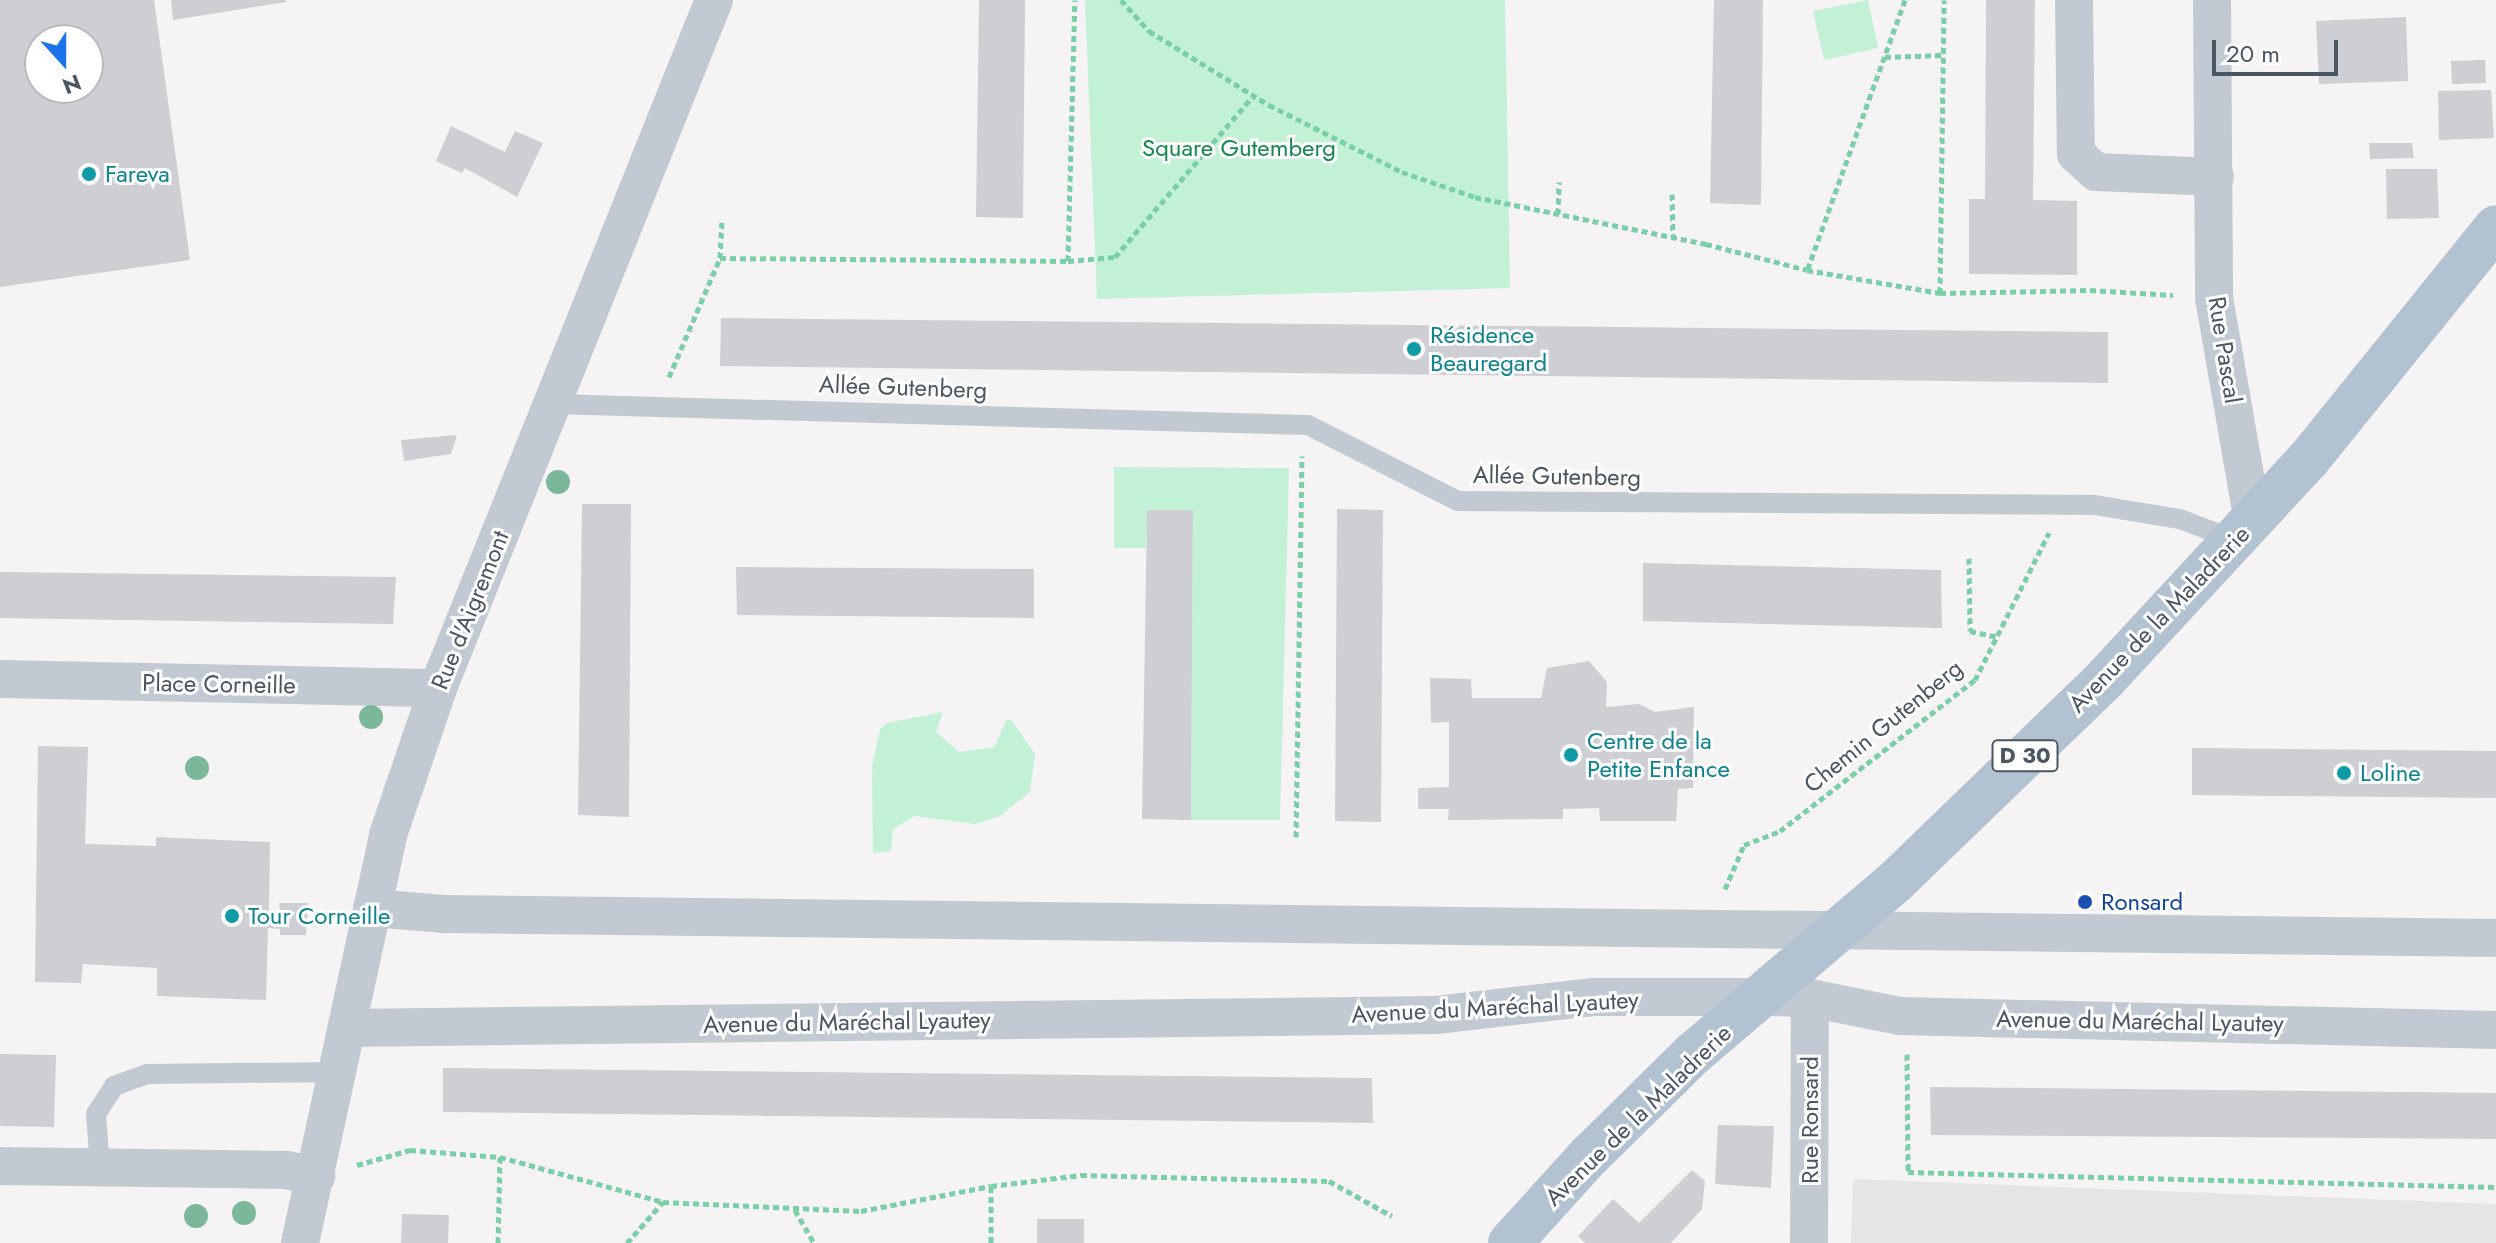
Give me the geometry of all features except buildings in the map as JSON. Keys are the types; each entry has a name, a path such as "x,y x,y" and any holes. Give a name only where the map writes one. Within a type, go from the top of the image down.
{"main road":[{"name":"Avenue de la Maladrerie","path":"1510,1243 1685,1063 1766,997 2104,680 2245,532 2496,227"}],"street":[{"name":"Rue d'Aigremont","path":"300,1243 388,835 438,688 714,0"},
{"path":"2074,0 2076,154 2096,172 2215,177"},
{"name":"Rue Pascal","path":"2212,0 2214,298 2245,532"},
{"name":"Place Corneille","path":"0,679 438,688"},
{"path":"372,908 443,914 2496,938"},
{"name":"Avenue du Maréchal Lyautey","path":"347,1028 1436,1015 1594,997 1766,997 1810,998 1900,1016 2496,1030"},
{"name":"Rue Ronsard","path":"1809,1243 1810,998"},
{"path":"0,1166 286,1170 316,1176"}],"lane":[{"name":"Allée Gutenberg","path":"552,404 1308,425 1458,501 2095,505 2245,532"},
{"path":"100,1167 96,1114 114,1086 147,1074 338,1072"}],"path":[{"path":"1068,261 1075,0"},
{"path":"1121,0 1149,31 1254,95 1402,172 1475,197 1673,237 1807,270 1940,293 2090,290 2214,298"},
{"path":"1807,270 1905,0"},
{"path":"1940,293 1944,0"},
{"path":"1885,57 1943,55"},
{"path":"720,258 1068,261 1115,257 1254,95"},
{"path":"1558,214 1559,182"},
{"path":"1672,194 1673,237"},
{"path":"657,406 720,258 722,222"},
{"path":"1296,837 1303,439"},
{"name":"Chemin Gutenberg","path":"1720,902 1744,845 1780,831 1975,680 2049,539 2053,504"},
{"path":"1969,558 1970,631 1998,637"},
{"path":"1900,1016 1906,1043 1908,1172 2496,1187"},
{"path":"316,1176 410,1150 500,1157 663,1202 861,1211 991,1186 1081,1175 1329,1181 1392,1216"},
{"path":"498,1243 500,1157"},
{"path":"991,1186 991,1243"},
{"path":"627,1243 663,1202"},
{"path":"795,1209 814,1243"}],"shaded area":[{"path":"1853,1179 2496,1204 2496,1243 1851,1243"}],"green space":[{"name":"Square Gutemberg","path":"1085,0 1505,0 1510,288 1097,299"},
{"path":"1868,0 1878,48 1824,60 1813,11"},
{"path":"1114,467 1289,468 1280,820 1191,820 1193,510 1147,510 1146,548 1114,548"},
{"path":"943,712 936,732 959,752 994,747 1007,719 1012,721 1035,754 1030,792 1000,816 976,824 915,816 893,829 891,851 873,853 872,766 880,729 887,723"}],"place":[{"name":"Fareva","path":"89,174"},
{"name":"Résidence Beauregard","path":"1414,349"},
{"name":"Centre de la Petite Enfance","path":"1571,755"},
{"name":"Loline","path":"2344,773"},
{"name":"Ronsard","path":"2085,902"},
{"name":"Tour Corneille","path":"232,916"}]}
